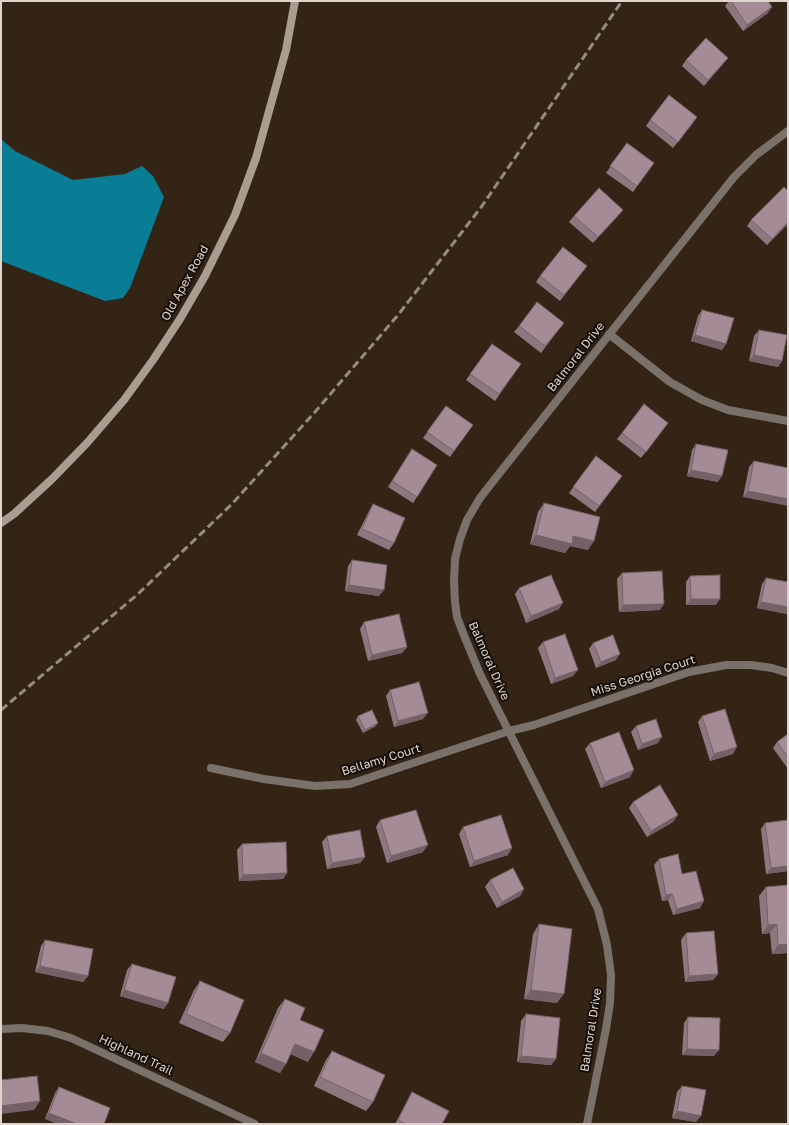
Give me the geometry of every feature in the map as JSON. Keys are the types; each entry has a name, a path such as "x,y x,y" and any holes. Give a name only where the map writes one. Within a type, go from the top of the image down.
{"main road":[{"name":"Old Apex Road","path":"1,523 19,509 67,464 124,400 180,319 205,276 235,214 256,158 286,50 295,1"}],"street":[{"name":"Balmoral Drive","path":"586,1124 610,1003 611,975 607,945 598,909 480,674 464,638 457,617 455,602 455,559 467,520 480,498 734,177 756,155 788,131"},
{"path":"609,334 670,382 702,400 728,410 788,421"},
{"name":"Miss Georgia Court","path":"509,731 534,725 689,672 726,665 751,665 772,668 788,673"},
{"name":"Bellamy Court","path":"210,768 264,779 315,786 350,784 509,731"},
{"name":"Highland Trail","path":"1,1029 22,1028 48,1031 70,1038 254,1124"}],"water":[{"path":"1,139 15,151 73,180 125,174 142,166 153,176 164,197 130,288 123,298 105,301 1,261"}],"building":[{"path":"731,1 768,1 772,7 747,25"},
{"path":"706,38 728,58 708,80 686,60"},
{"path":"669,95 697,117 678,142 650,120"},
{"path":"627,143 654,163 637,186 610,166"},
{"path":"784,187 788,191 788,222 772,239 751,220"},
{"path":"599,188 623,210 598,237 574,216"},
{"path":"563,247 587,266 564,295 540,276"},
{"path":"537,302 564,323 545,346 519,326"},
{"path":"702,310 734,318 726,344 695,335"},
{"path":"759,330 787,335 782,361 754,355"},
{"path":"492,344 521,364 499,394 470,374"},
{"path":"644,404 668,423 646,452 622,433"},
{"path":"446,406 473,425 454,451 427,432"},
{"path":"696,444 728,450 722,476 691,470"},
{"path":"412,449 437,465 417,497 392,481"},
{"path":"596,456 622,476 599,506 573,487"},
{"path":"754,461 788,468 788,499 748,491"},
{"path":"544,503 600,517 594,541 573,536 572,544 536,535"},
{"path":"373,504 405,518 394,543 362,529"},
{"path":"352,560 387,565 384,590 349,585"},
{"path":"662,571 664,604 623,605 622,573"},
{"path":"551,575 563,603 531,616 519,588"},
{"path":"720,575 720,599 691,599 690,576"},
{"path":"766,578 788,582 788,607 761,602"},
{"path":"399,614 407,647 372,655 364,622"},
{"path":"565,634 578,670 555,678 543,642"},
{"path":"613,635 620,654 601,662 593,643"},
{"path":"419,682 428,713 398,721 390,690"},
{"path":"725,709 737,747 714,754 702,716"},
{"path":"372,710 378,723 365,730 358,716"},
{"path":"656,719 662,737 642,744 636,726"},
{"path":"619,732 634,770 605,782 590,743"},
{"path":"788,734 788,757 777,742"},
{"path":"660,785 678,815 651,831 633,802"},
{"path":"416,810 428,845 391,856 380,820"},
{"path":"501,815 512,848 474,861 463,827"},
{"path":"788,820 788,866 771,868 765,823"},
{"path":"360,830 365,857 332,863 327,836"},
{"path":"286,842 287,873 243,875 242,844"},
{"path":"678,854 682,874 696,871 704,901 677,909 672,894 666,895 659,859"},
{"path":"513,868 524,889 502,902 490,880"},
{"path":"788,885 788,944 778,945 777,924 768,925 766,887"},
{"path":"539,924 572,929 564,994 531,990"},
{"path":"714,931 718,974 689,976 686,933"},
{"path":"45,940 93,949 88,976 40,966"},
{"path":"132,964 176,977 168,1003 124,990"},
{"path":"200,981 244,1000 230,1033 186,1014"},
{"path":"285,999 305,1008 300,1020 324,1030 314,1052 295,1044 286,1064 261,1053"},
{"path":"526,1014 560,1018 556,1059 521,1056"},
{"path":"688,1017 720,1018 719,1050 687,1049"},
{"path":"332,1051 385,1075 373,1102 320,1077"},
{"path":"37,1076 40,1101 1,1106 1,1080"},
{"path":"682,1086 706,1090 701,1116 677,1111"},
{"path":"59,1087 110,1108 104,1124 77,1124 49,1113"},
{"path":"412,1092 449,1111 442,1124 406,1124 398,1120"}],"railway":[{"path":"1,710 138,594 231,505 315,412 398,315 482,206 622,1"}]}
